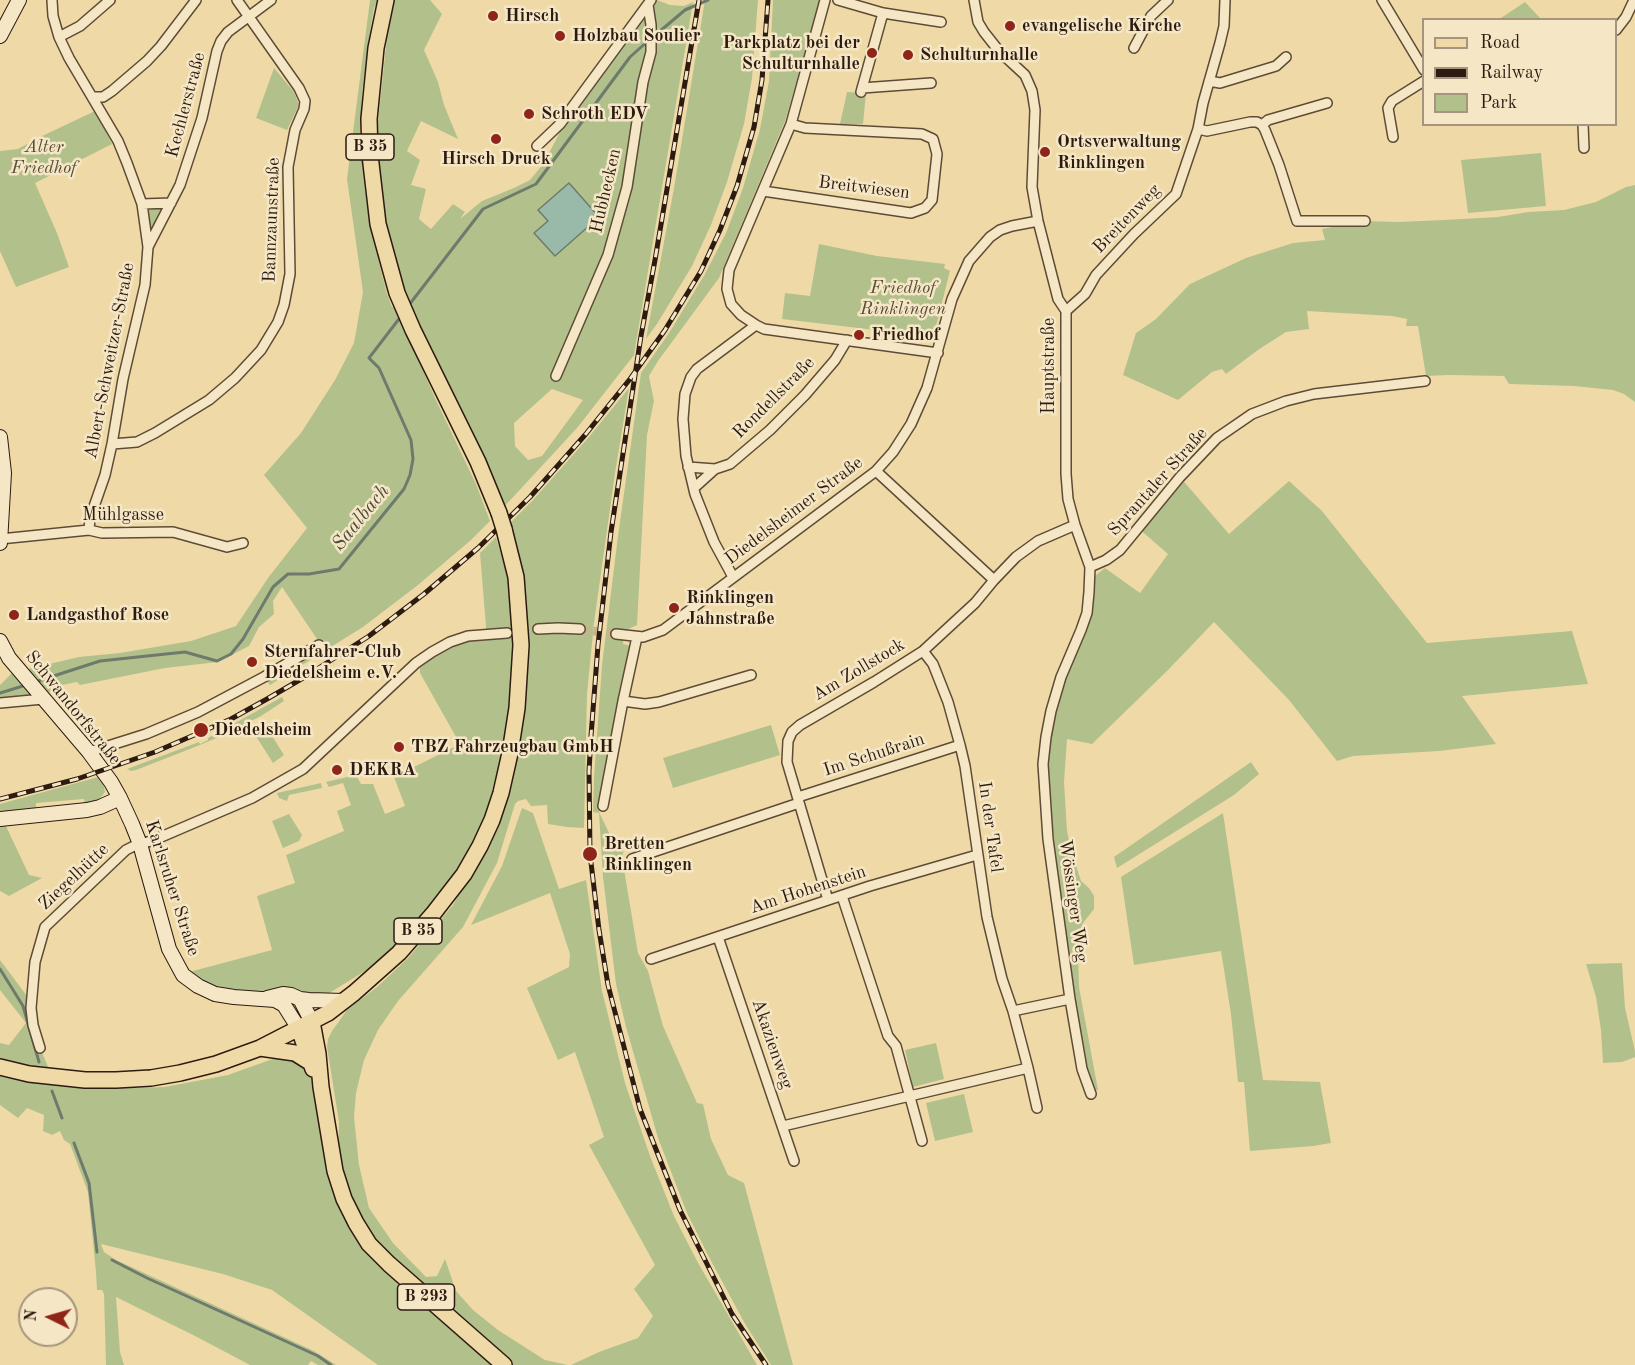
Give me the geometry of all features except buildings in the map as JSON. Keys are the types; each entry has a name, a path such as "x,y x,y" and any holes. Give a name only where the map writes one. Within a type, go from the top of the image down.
{"main road":[{"name":"B 35","path":"0,1067 28,1074 85,1080 151,1078 216,1064 260,1048 339,1005 399,952 464,874 492,820 510,753 517,708 521,645 516,577 499,513 478,462 397,293 378,224 370,155 369,119 372,79 386,0"},
{"name":"B 293","path":"314,1058 323,1032 339,1005"},
{"name":"B 293","path":"305,1025 321,1087 335,1171 344,1199 356,1223 369,1244 395,1269 504,1365"},
{"path":"260,1048 314,1058"}],"street":[{"path":"0,36 19,0"},
{"name":"Albert-Schweitzer-Straße","path":"52,0 53,16 59,37 118,141 142,204 148,247 145,285 123,379 112,444 105,475 90,518 89,530"},
{"path":"59,37 80,26 110,0"},
{"path":"93,97 103,96 112,91 139,69 161,46 196,0"},
{"name":"Bannzaunstraße","path":"112,444 137,442 209,400 235,378 261,350 278,322 284,305 290,274 288,167 295,130 305,101 299,88 237,0"},
{"name":"Kechlerstraße","path":"148,247 180,185 202,118 221,41 228,32 271,0"},
{"path":"825,0 791,124 729,270 727,289 731,304 764,329 938,353"},
{"path":"838,0 883,13 941,21"},
{"name":"Hauptstraße","path":"974,0 978,22 984,32 999,51 1025,75 1032,91 1035,110 1032,187 1038,221 1058,299 1066,311 1065,474 1068,499 1090,567 1087,613 1061,677 1051,711"},
{"path":"1134,48 1151,16 1168,0"},
{"name":"Breitenweg","path":"1066,311 1085,294 1096,275 1134,234 1176,194 1198,129 1224,26 1225,0"},
{"path":"1382,0 1422,67"},
{"path":"1617,29 1634,0"},
{"path":"537,146 560,124 650,3"},
{"name":"Hubhecken","path":"556,376 608,255 627,187 643,82 651,51 650,3"},
{"path":"883,13 861,90 931,83"},
{"path":"1209,81 1220,83 1276,66 1286,57"},
{"path":"1393,137 1388,108 1392,101 1422,82"},
{"path":"1262,125 1268,120 1327,103"},
{"path":"1198,129 1207,131 1257,122 1265,130 1297,221 1365,221"},
{"name":"Breitwiesen","path":"763,191 911,213 925,208 932,200 937,154 933,139 922,134 805,128 791,124"},
{"path":"1583,126 1584,148"},
{"path":"142,204 171,203"},
{"name":"Diedelsheimer Straße","path":"616,634 650,636 663,630 876,471 911,424 927,388 952,299 969,261 990,237 1000,231 1038,221"},
{"path":"733,577 714,542 688,466 683,419 685,394 691,376 706,361 756,325"},
{"name":"Rondellstraße","path":"694,488 715,470 730,464 770,430 805,395 835,360 847,340"},
{"name":"Sprantaler Straße","path":"1090,567 1120,550 1180,477 1217,438 1252,414 1286,401 1314,394 1425,381"},
{"path":"0,437 4,473 0,543"},
{"path":"688,466 715,470"},
{"path":"876,471 994,580"},
{"name":"Am Zollstock","path":"828,900 787,762 788,741 792,732 922,651 975,603 1016,557 1038,541 1075,525"},
{"name":"Mühlgasse","path":"0,539 89,530 102,533 173,532 227,547 243,543"},
{"path":"538,629 580,629"},
{"name":"Ziegelhütte","path":"40,1048 31,1008 35,962 45,927 126,850 252,798 303,769 416,663 432,652 450,642 468,636 507,633"},
{"path":"603,806 637,637"},
{"name":"Schwandorfstraße","path":"0,640 9,658 89,752 120,798"},
{"path":"89,752 146,734 198,712 319,645"},
{"name":"In der Tafel","path":"922,651 933,664 948,702 960,745 987,918 1037,1108"},
{"path":"623,701 645,704 659,702 751,675"},
{"path":"0,703 39,694"},
{"name":"Wössinger Weg","path":"1051,711 1043,764 1048,839 1070,999 1082,1069 1091,1094"},
{"name":"Im Schußrain","path":"632,859 960,745"},
{"path":"0,819 87,810 120,798"},
{"name":"Karlsruher Straße","path":"120,798 140,844 169,949 183,975 198,986 215,994 275,1000 285,1005 305,1025"},
{"name":"Am Hohenstein","path":"651,959 870,886 977,855"},
{"path":"842,896 888,1036 896,1046 922,1141"},
{"name":"Akazienweg","path":"718,937 794,1161"},
{"name":"Karlsruher Straße","path":"264,998 291,994 300,999 339,1005"},
{"path":"300,999 305,1025"},
{"path":"1013,1011 1070,999"},
{"path":"783,1126 1028,1068"}],"green space":[{"path":"370,0 378,0 374,8 369,37 362,93 360,141 372,234 392,307 395,306 476,484 490,521 418,585 363,627 270,685 263,675 319,642 282,587 273,601 274,614 259,627 249,646 218,662 165,668 80,685 77,682 62,685 46,694 24,670 79,657 120,653 191,641 236,626 268,578 307,528 264,475 301,433 335,380 354,343 363,292 347,179"},
{"path":"393,0 430,0 442,14 424,50 458,139 421,121 407,151 420,160 411,185 426,189 419,219 431,229 453,204 465,212 460,219 482,201 530,180 544,163 563,126 657,0 670,5 684,6 693,2 634,355 577,428 503,508 403,288 385,231 376,141 390,8","holes":["552,389 583,400 542,456 528,460 515,446 514,423"]},
{"path":"705,0 758,0 752,78 744,124 727,182 711,225 692,266 646,339 674,188"},
{"path":"773,0 820,0 785,121 719,278 649,376 654,401 647,435 637,625 624,631 623,644 631,646 601,786 599,812 612,839 617,837 624,849 622,857 638,953 648,971 663,1026 697,1103 703,1104 711,1139 728,1175 744,1183 793,1365 771,1365 744,1322 687,1213 658,1138 616,984 603,877 599,813 593,812 602,665 641,373 705,274 726,233 743,188 760,129 769,81"},
{"path":"1525,2 1540,18 1501,18"},
{"path":"274,68 294,92 298,102 298,107 287,130 256,118"},
{"path":"847,92 866,93 863,124 840,124"},
{"name":"Alter Friedhof","path":"95,111 112,144 35,183 69,267 16,287 0,251 0,151 18,149"},
{"path":"1541,153 1546,206 1468,213 1461,160"},
{"path":"1635,185 1635,402 1613,390 1509,384 1504,376 1426,376 1418,326 1406,326 1407,319 1307,311 1309,329 1286,332 1226,374 1222,369 1212,372 1178,400 1123,375 1136,333 1156,319 1190,284 1246,258 1293,243 1325,240 1322,229 1365,221 1444,220 1564,210 1596,202"},
{"path":"161,208 162,210 150,230 146,210"},
{"name":"Friedhof Rinklingen","path":"819,244 877,256 945,264 944,268 950,271 932,342 884,336 884,331 782,319 785,293 810,296"},
{"path":"629,388 594,623 587,694 584,828 548,824 547,805 531,806 526,799 515,804 497,863 463,927 398,1001 378,1030 364,1060 356,1093 354,1117 359,1165 369,1208 393,1243 426,1277 437,1276 445,1259 456,1291 473,1310 498,1330 545,1360 568,1365 512,1365 379,1245 362,1222 338,1160 339,1122 327,1047 332,1031 347,1010 377,987 407,959 453,905 498,825 514,771 529,643 522,575 509,524 588,438"},
{"path":"1180,477 1229,534 1289,481 1322,511 1427,643 1572,631 1588,684 1462,696 1496,744 1439,751 1353,756 1337,761 1289,700 1214,622 1092,744 1067,739 1064,782 1067,831 1081,881 1094,896 1094,909 1083,923 1079,934 1078,952 1079,987 1098,1090 1091,1091 1083,1063 1050,826 1046,759 1054,712 1092,607 1095,576 1105,568 1140,593 1168,554 1138,528"},
{"path":"496,537 508,579 511,606 513,639 510,708 498,770 486,813 473,845 442,894 391,951 375,965 326,995 318,996 279,989 243,993 207,985 189,972 272,950 257,896 295,883 286,855 344,831 337,811 351,805 343,783 329,787 326,782 356,775 361,784 373,784 385,814 405,806 394,777 460,744 420,673 420,667 441,652 459,644 487,639 480,553"},
{"path":"14,671 36,695 0,698 0,685"},
{"path":"282,697 284,701 261,716 219,737 136,770 127,769 199,742 200,744"},
{"path":"264,723 284,755 273,763 252,730"},
{"path":"771,725 780,755 673,788 663,758"},
{"path":"1251,762 1259,774 1234,795 1117,868 1114,857"},
{"path":"98,777 103,782 105,792 98,801 85,806 84,799 36,803 36,811 0,814 0,804"},
{"path":"321,783 322,788 289,795 287,801 279,798 277,793"},
{"path":"522,808 533,813 559,889 586,880 602,991 625,1083 650,1156 674,1216 697,1261 757,1365 571,1365 638,1338 653,1316 634,1289 655,1265 589,1145 604,1137 575,1052 558,1060 527,988 569,967 570,954 550,893 471,925 502,866"},
{"path":"1223,813 1263,1080 1320,1082 1331,1143 1250,1151 1244,1082 1238,1082 1231,1014 1221,951 1134,965 1121,877"},
{"path":"289,814 302,835 299,841 283,848 272,821"},
{"path":"5,824 29,875 42,878 9,896 0,891 0,825"},
{"path":"0,960 33,1004 40,1048 49,1069 0,1058 0,1043 9,1045 26,1023 0,990"},
{"path":"1622,963 1625,1008 1635,1057 1622,1062 1603,1063 1596,997 1586,964"},
{"path":"936,1043 944,1079 913,1087 905,1050"},
{"path":"278,1057 295,1058 312,1075 342,1207 496,1365 378,1365 272,1290 223,1274 101,1244 104,1252 116,1260 314,1351 336,1365 318,1365 311,1361 308,1365 250,1365 116,1297 120,1352 124,1365 106,1365 104,1294 102,1290 97,1290 88,1192 70,1144 64,1140 60,1131 52,1135 43,1131 44,1115 27,1108 18,1118 0,1105 0,1074 95,1089 165,1087 228,1075"},
{"path":"964,1094 973,1132 935,1141 926,1103"}],"shaded area":[{"path":"569,183 599,217 555,256 534,233 548,221 538,210"}],"waterway":[{"name":"Saalbach","path":"653,37 685,10 708,0"},
{"name":"Saalbach","path":"409,305 483,209 536,184 630,57 648,41"},
{"name":"Saalbach","path":"35,682 100,661 185,652 217,661 231,654 243,639 273,587 288,574 309,574 339,569 404,489 410,475 413,459 411,440 379,368 369,358 402,315"},
{"name":"Saalbach","path":"0,693 26,685"},
{"path":"0,969 23,1006 39,1062"},
{"path":"52,1091 62,1118"},
{"path":"74,1143 89,1183 97,1252"},
{"path":"112,1260 318,1356 331,1365"}],"tunnel":[{"path":"580,629 616,634"}],"railway":[{"path":"699,0 641,336 611,532 598,645 591,736 590,854 608,985 640,1109 680,1210 732,1314 766,1365"},
{"path":"0,799 77,779 155,752 231,719 267,699 369,636 424,594 478,548 530,497 585,435 630,379 665,330 701,271 737,186 754,127 762,80 768,0"}],"place":[{"name":"Hirsch","path":"493,16"},
{"name":"evangelische Kirche","path":"1010,26"},
{"name":"Holzbau Soulier","path":"560,36"},
{"name":"Parkplatz bei der Schulturnhalle","path":"872,53"},
{"name":"Schulturnhalle","path":"908,55"},
{"name":"Schroth EDV","path":"529,114"},
{"name":"Hirsch Druck","path":"496,139"},
{"name":"Ortsverwaltung Rinklingen","path":"1045,152"},
{"name":"Friedhof","path":"859,335"},
{"name":"Rinklingen Jahnstraße","path":"674,608"},
{"name":"Landgasthof Rose","path":"14,615"},
{"name":"Sternfahrer-Club Diedelsheim e.V.","path":"252,662"},
{"name":"Diedelsheim","path":"201,730"},
{"name":"TBZ Fahrzeugbau GmbH","path":"399,747"},
{"name":"DEKRA","path":"337,770"},
{"name":"Bretten Rinklingen","path":"590,854"}]}
